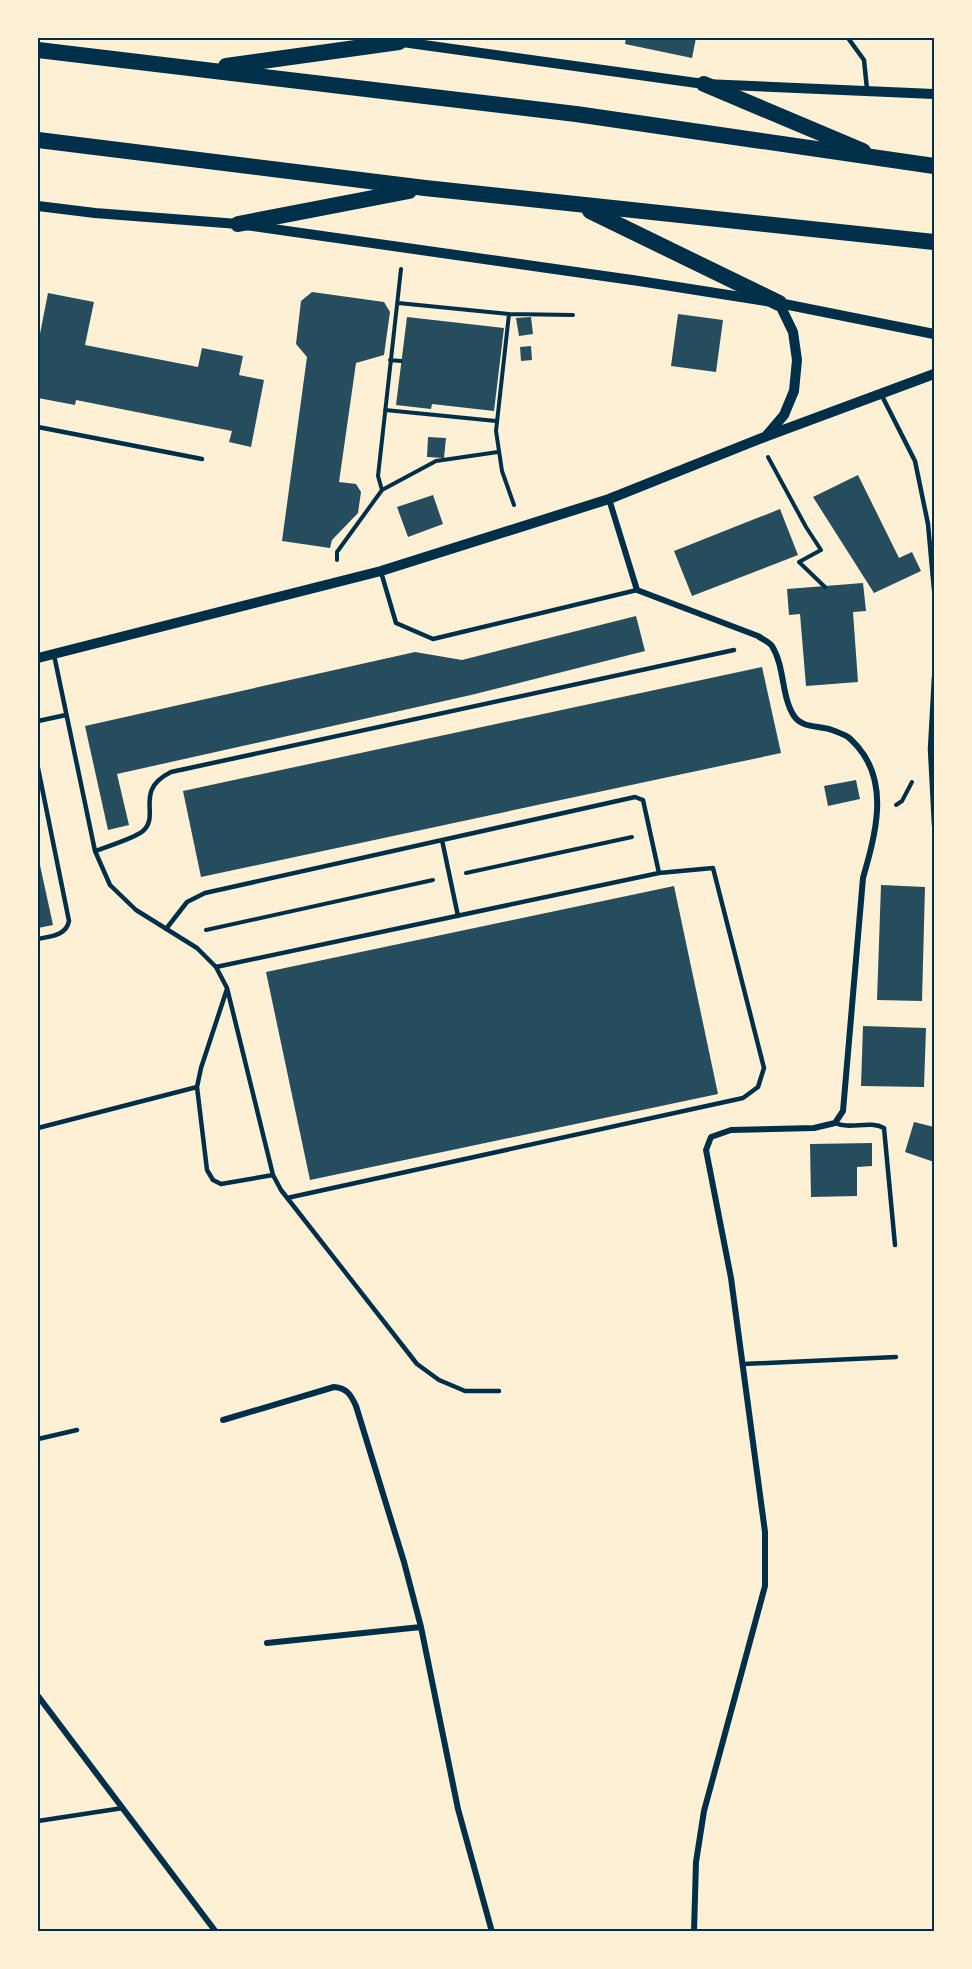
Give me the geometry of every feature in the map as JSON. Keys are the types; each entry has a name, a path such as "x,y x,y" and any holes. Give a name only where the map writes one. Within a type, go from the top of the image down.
{"highway":[{"path":"201,69 399,42"},
{"path":"38,50 576,114 934,166"},
{"path":"704,84 886,160"},
{"path":"38,140 424,188 934,242"},
{"path":"238,224 424,188"},
{"path":"579,205 779,303"}],"street":[{"path":"377,38 704,84 934,94"},
{"path":"38,206 95,213 238,224 779,303 934,334"},
{"path":"763,438 784,415 794,391 797,360 793,332 779,303"},
{"path":"38,658 381,571 609,499 934,374"},
{"path":"609,499 637,590 758,636 771,644 777,658 789,707 796,719 806,726 826,728 850,738 868,759 877,790 872,847 863,879 843,1111 835,1122 814,1128 731,1130 711,1137 706,1150 731,1278 743,1364 765,1532 765,1586 704,1811 696,1862 694,1932"},
{"path":"223,1420 334,1387 341,1387 350,1394 356,1406 397,1540 421,1627 458,1809 492,1932"},
{"path":"267,1643 421,1627"},
{"path":"38,1696 216,1932"}],"lane":[{"path":"848,38 864,60 867,92"},
{"path":"881,394 915,461 928,524 934,590"},
{"path":"38,427 202,459"},
{"path":"381,571 396,623 433,639 637,590"},
{"path":"95,851 142,832 147,825 149,792 159,778 171,772 734,651"},
{"path":"54,655 95,851 110,885 136,910 197,948 216,967 227,988 273,1175 287,1198 417,1364 438,1380 465,1391 499,1391"},
{"path":"934,677 930,749 934,825"},
{"path":"38,721 66,716"},
{"path":"38,768 69,921 68,927 63,932 38,939"},
{"path":"166,929 187,902 205,893 635,797 643,800 659,873"},
{"path":"442,840 458,916"},
{"path":"216,967 659,873 713,868 764,1068 758,1087 742,1098 287,1198"},
{"path":"227,988 197,1087 207,1170 213,1180 221,1184 273,1175"},
{"path":"38,1128 197,1087"},
{"path":"835,1122 841,1126 877,1125 884,1128 895,1245"},
{"path":"743,1364 896,1357"},
{"path":"38,1439 77,1430"},
{"path":"38,1821 123,1808"}],"path":[{"path":"382,490 378,476 402,248"},
{"path":"398,303 509,314 573,315"},
{"path":"509,314 496,421 502,471 522,526"},
{"path":"390,360 401,361"},
{"path":"385,410 496,421"},
{"path":"763,438 806,527 821,550 799,562 825,586"},
{"path":"337,582 337,552 382,490 437,459 498,452"},
{"path":"876,820 902,801 930,749"},
{"path":"178,936 650,832"}],"building":[{"path":"626,38 696,38 692,58 625,44"},
{"path":"312,292 384,302 390,312 384,355 356,363 339,482 356,484 361,492 358,513 332,540 330,548 282,541 307,357 296,344 301,301"},
{"path":"48,293 94,302 85,345 198,367 202,348 243,356 239,375 264,380 251,447 229,442 232,431 76,400 75,405 38,398 38,344"},
{"path":"678,314 723,320 716,372 671,366"},
{"path":"407,317 504,328 494,411 432,404 431,409 396,405"},
{"path":"531,317 533,334 519,336 516,318"},
{"path":"531,346 532,360 521,361 520,347"},
{"path":"428,437 446,438 444,458 427,457"},
{"path":"858,475 899,558 912,552 921,571 874,593 813,497"},
{"path":"433,495 443,524 408,537 397,507"},
{"path":"780,509 798,555 692,596 674,551"},
{"path":"863,583 866,611 853,612 858,682 806,686 800,614 789,615 787,589"},
{"path":"636,616 645,651 471,695 117,774 129,825 108,830 85,726 415,652 462,660"},
{"path":"762,667 781,753 201,877 183,791"},
{"path":"856,780 860,799 828,806 824,786"},
{"path":"38,856 53,925 38,928"},
{"path":"881,885 925,887 922,1001 877,1000"},
{"path":"674,886 718,1094 310,1180 266,972"},
{"path":"863,1026 926,1028 924,1087 861,1086"},
{"path":"914,1122 934,1127 934,1162 905,1152"},
{"path":"872,1143 872,1166 857,1167 857,1196 811,1197 810,1144"}]}
